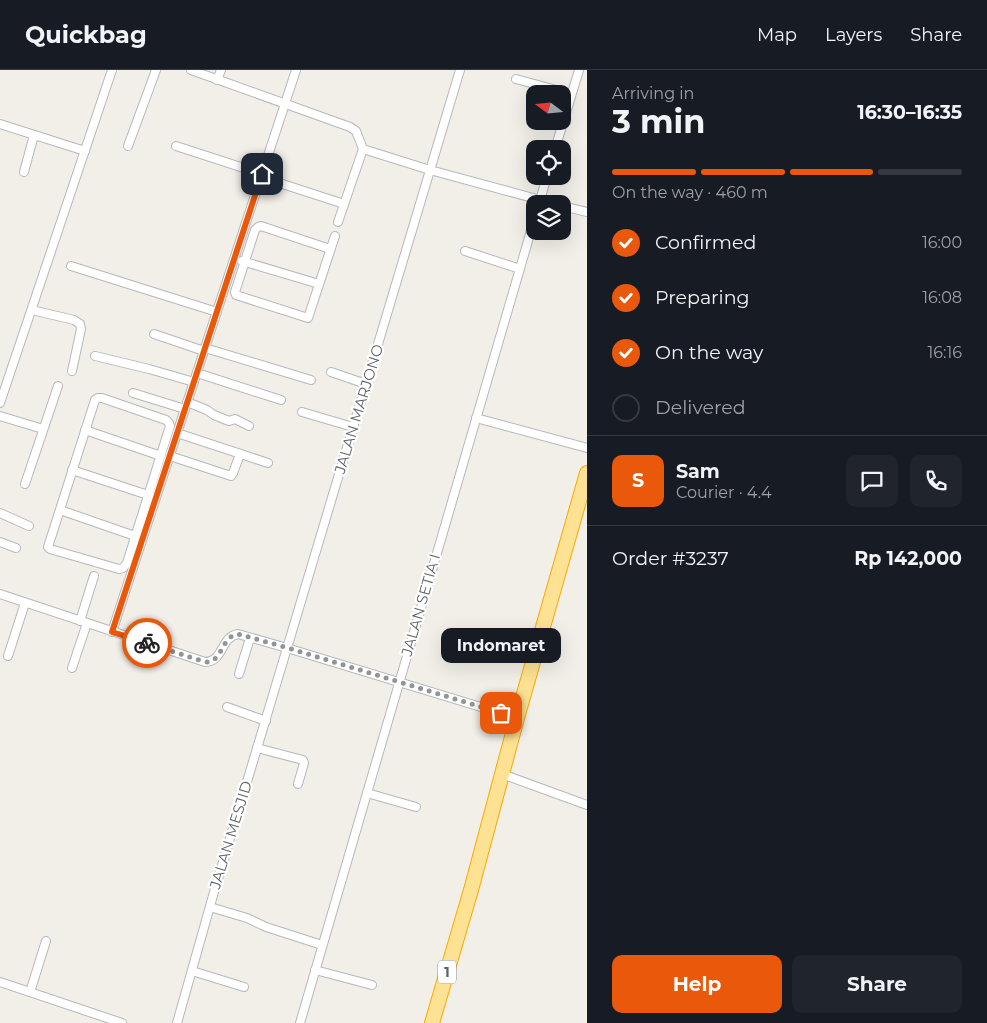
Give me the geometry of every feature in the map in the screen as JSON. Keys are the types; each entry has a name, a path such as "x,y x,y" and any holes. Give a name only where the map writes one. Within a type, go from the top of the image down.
{"highway":[{"name":"1","path":"439,1023 474,911 518,718 587,473"},
{"name":"1","path":"432,1023 587,508"}],"street":[{"path":"0,403 112,70"},
{"path":"128,146 156,70"},
{"path":"191,70 350,127 356,131 363,149 338,222"},
{"path":"217,80 220,70"},
{"path":"112,632 152,496 160,456 170,426 166,420 98,398 95,400 85,430 48,546 50,549 119,569 123,568 127,563 135,536 152,496 170,456 296,70"},
{"name":"JALAN MARJONO","path":"288,648 460,70"},
{"path":"571,94 579,70"},
{"path":"516,79 538,85"},
{"path":"0,124 85,151"},
{"path":"24,172 34,135"},
{"path":"176,146 344,204"},
{"path":"363,149 526,198"},
{"path":"571,208 587,212"},
{"path":"330,249 262,226 258,227 255,230 235,292 236,295 308,318 335,236"},
{"name":"JALAN SETIA I","path":"300,1023 528,240"},
{"path":"465,251 520,269"},
{"path":"235,258 319,284"},
{"path":"71,266 217,312"},
{"path":"32,310 74,320 80,324 81,330 72,371"},
{"path":"154,334 311,380"},
{"path":"96,356 194,382"},
{"path":"331,372 366,384"},
{"path":"197,373 281,400"},
{"path":"25,484 58,386"},
{"path":"133,394 207,410 229,421 235,419 249,426"},
{"path":"302,412 353,428"},
{"path":"0,416 43,430"},
{"path":"476,418 587,448"},
{"path":"85,430 160,456"},
{"path":"177,433 268,463"},
{"path":"170,456 231,476 240,454"},
{"path":"72,470 152,496"},
{"path":"60,510 135,536"},
{"path":"0,512 29,526"},
{"path":"0,542 16,548"},
{"path":"72,668 94,576"},
{"path":"0,594 205,662 214,661 229,637 238,634 518,718"},
{"path":"8,656 25,603"},
{"path":"238,674 250,638"},
{"name":"JALAN MESJID","path":"176,1023 288,648"},
{"path":"227,707 266,720"},
{"path":"257,748 302,760 304,763 298,784"},
{"path":"506,775 587,805"},
{"path":"367,792 416,807"},
{"path":"210,907 322,945"},
{"path":"30,992 46,941"},
{"path":"192,970 244,987"},
{"path":"315,970 372,985"},
{"path":"0,982 122,1023"}],"way so far":[{"path":"147,643 210,662 214,661 219,655 229,637 238,634 501,713"}],"place":[{"name":"Indomaret","path":"501,713"}],"route":[{"path":"147,643 112,632 262,174"}]}
